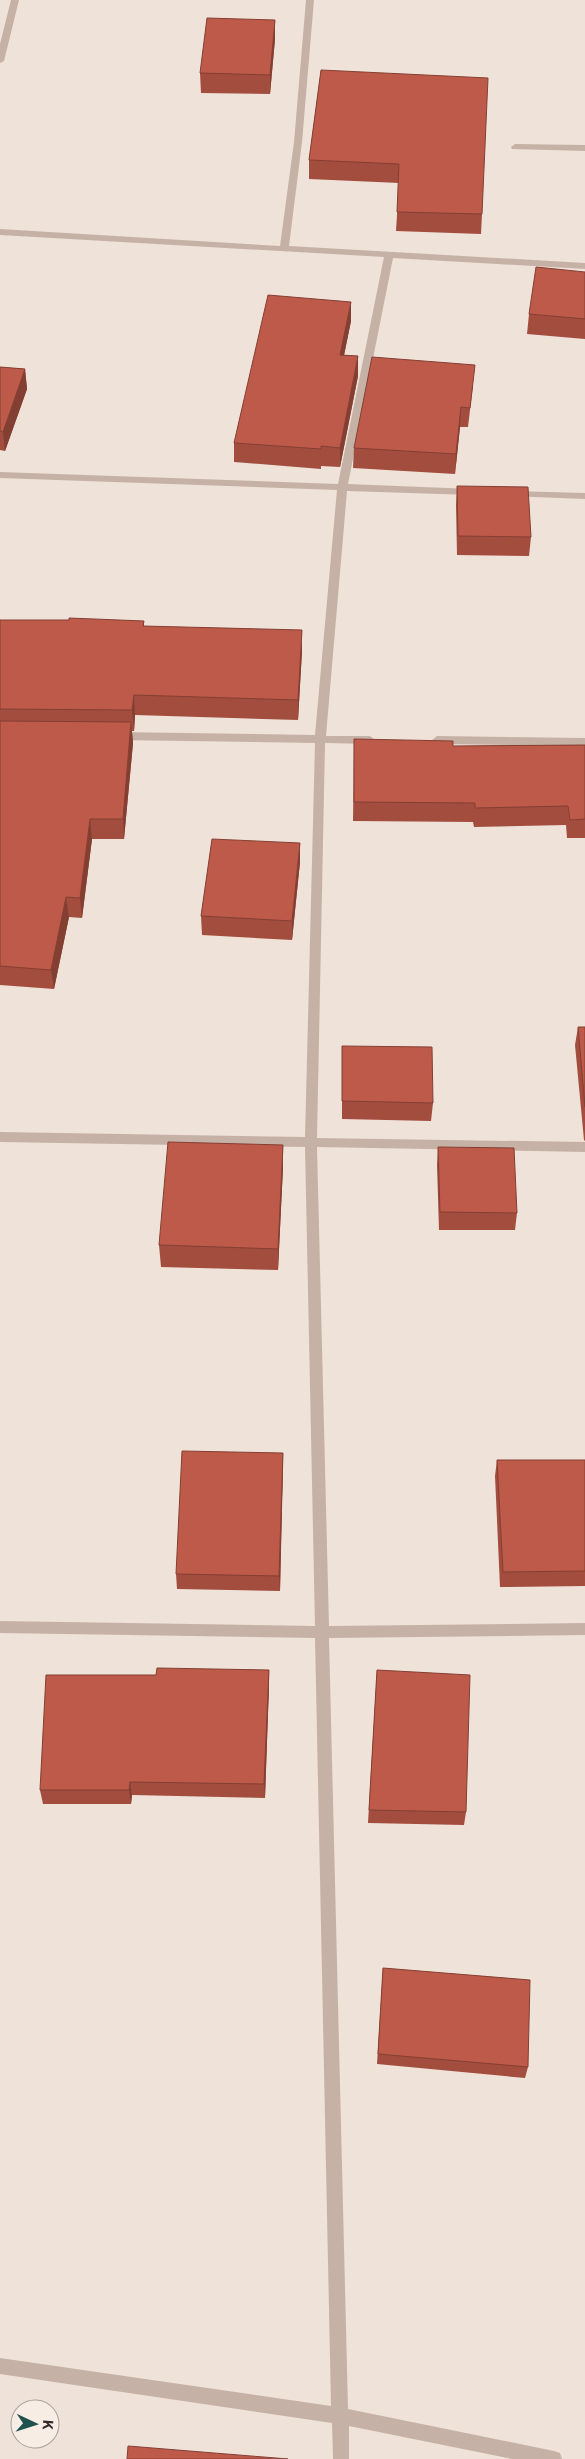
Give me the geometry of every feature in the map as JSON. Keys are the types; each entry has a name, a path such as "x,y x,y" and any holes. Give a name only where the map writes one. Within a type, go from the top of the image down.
{"street":[{"path":"0,61 15,0"},
{"path":"284,250 298,142 310,0"},
{"path":"515,147 585,148"},
{"path":"0,232 585,266"},
{"path":"341,2459 311,1142 320,739 342,488 389,254"},
{"path":"0,475 585,496"},
{"path":"100,736 379,740"},
{"path":"428,740 585,742"},
{"path":"0,1137 585,1147"},
{"path":"0,1627 322,1632 585,1629"},
{"path":"0,2366 339,2416 554,2459"}],"building":[{"path":"207,18 275,20 270,75 200,73"},
{"path":"321,70 488,78 482,214 397,212 399,164 309,160"},
{"path":"536,267 585,272 585,319 529,314"},
{"path":"268,295 351,302 340,355 358,356 340,448 321,446 321,449 234,443"},
{"path":"372,357 475,365 470,408 461,407 456,454 354,448"},
{"path":"0,367 25,369 3,432 0,431"},
{"path":"457,486 528,487 531,537 458,536"},
{"path":"69,618 144,621 143,626 302,630 298,700 134,695 132,710 0,709 0,620 69,620"},
{"path":"0,721 131,722 123,819 90,819 80,898 66,897 51,970 0,966"},
{"path":"354,739 453,741 453,746 585,745 585,819 570,820 568,806 475,808 475,803 354,802"},
{"path":"212,839 300,843 292,921 201,916"},
{"path":"578,1027 585,1027 585,1107"},
{"path":"342,1046 432,1047 433,1103 342,1101"},
{"path":"168,1142 283,1145 278,1249 159,1245"},
{"path":"438,1147 514,1148 517,1213 440,1212"},
{"path":"182,1451 283,1453 279,1576 176,1574"},
{"path":"497,1460 585,1460 585,1571 503,1572"},
{"path":"157,1668 269,1670 264,1784 130,1782 129,1790 40,1790 46,1675 156,1675"},
{"path":"377,1670 470,1675 466,1812 369,1810"},
{"path":"383,1968 530,1980 528,2067 378,2054"},
{"path":"128,2446 288,2459 127,2459"}]}
